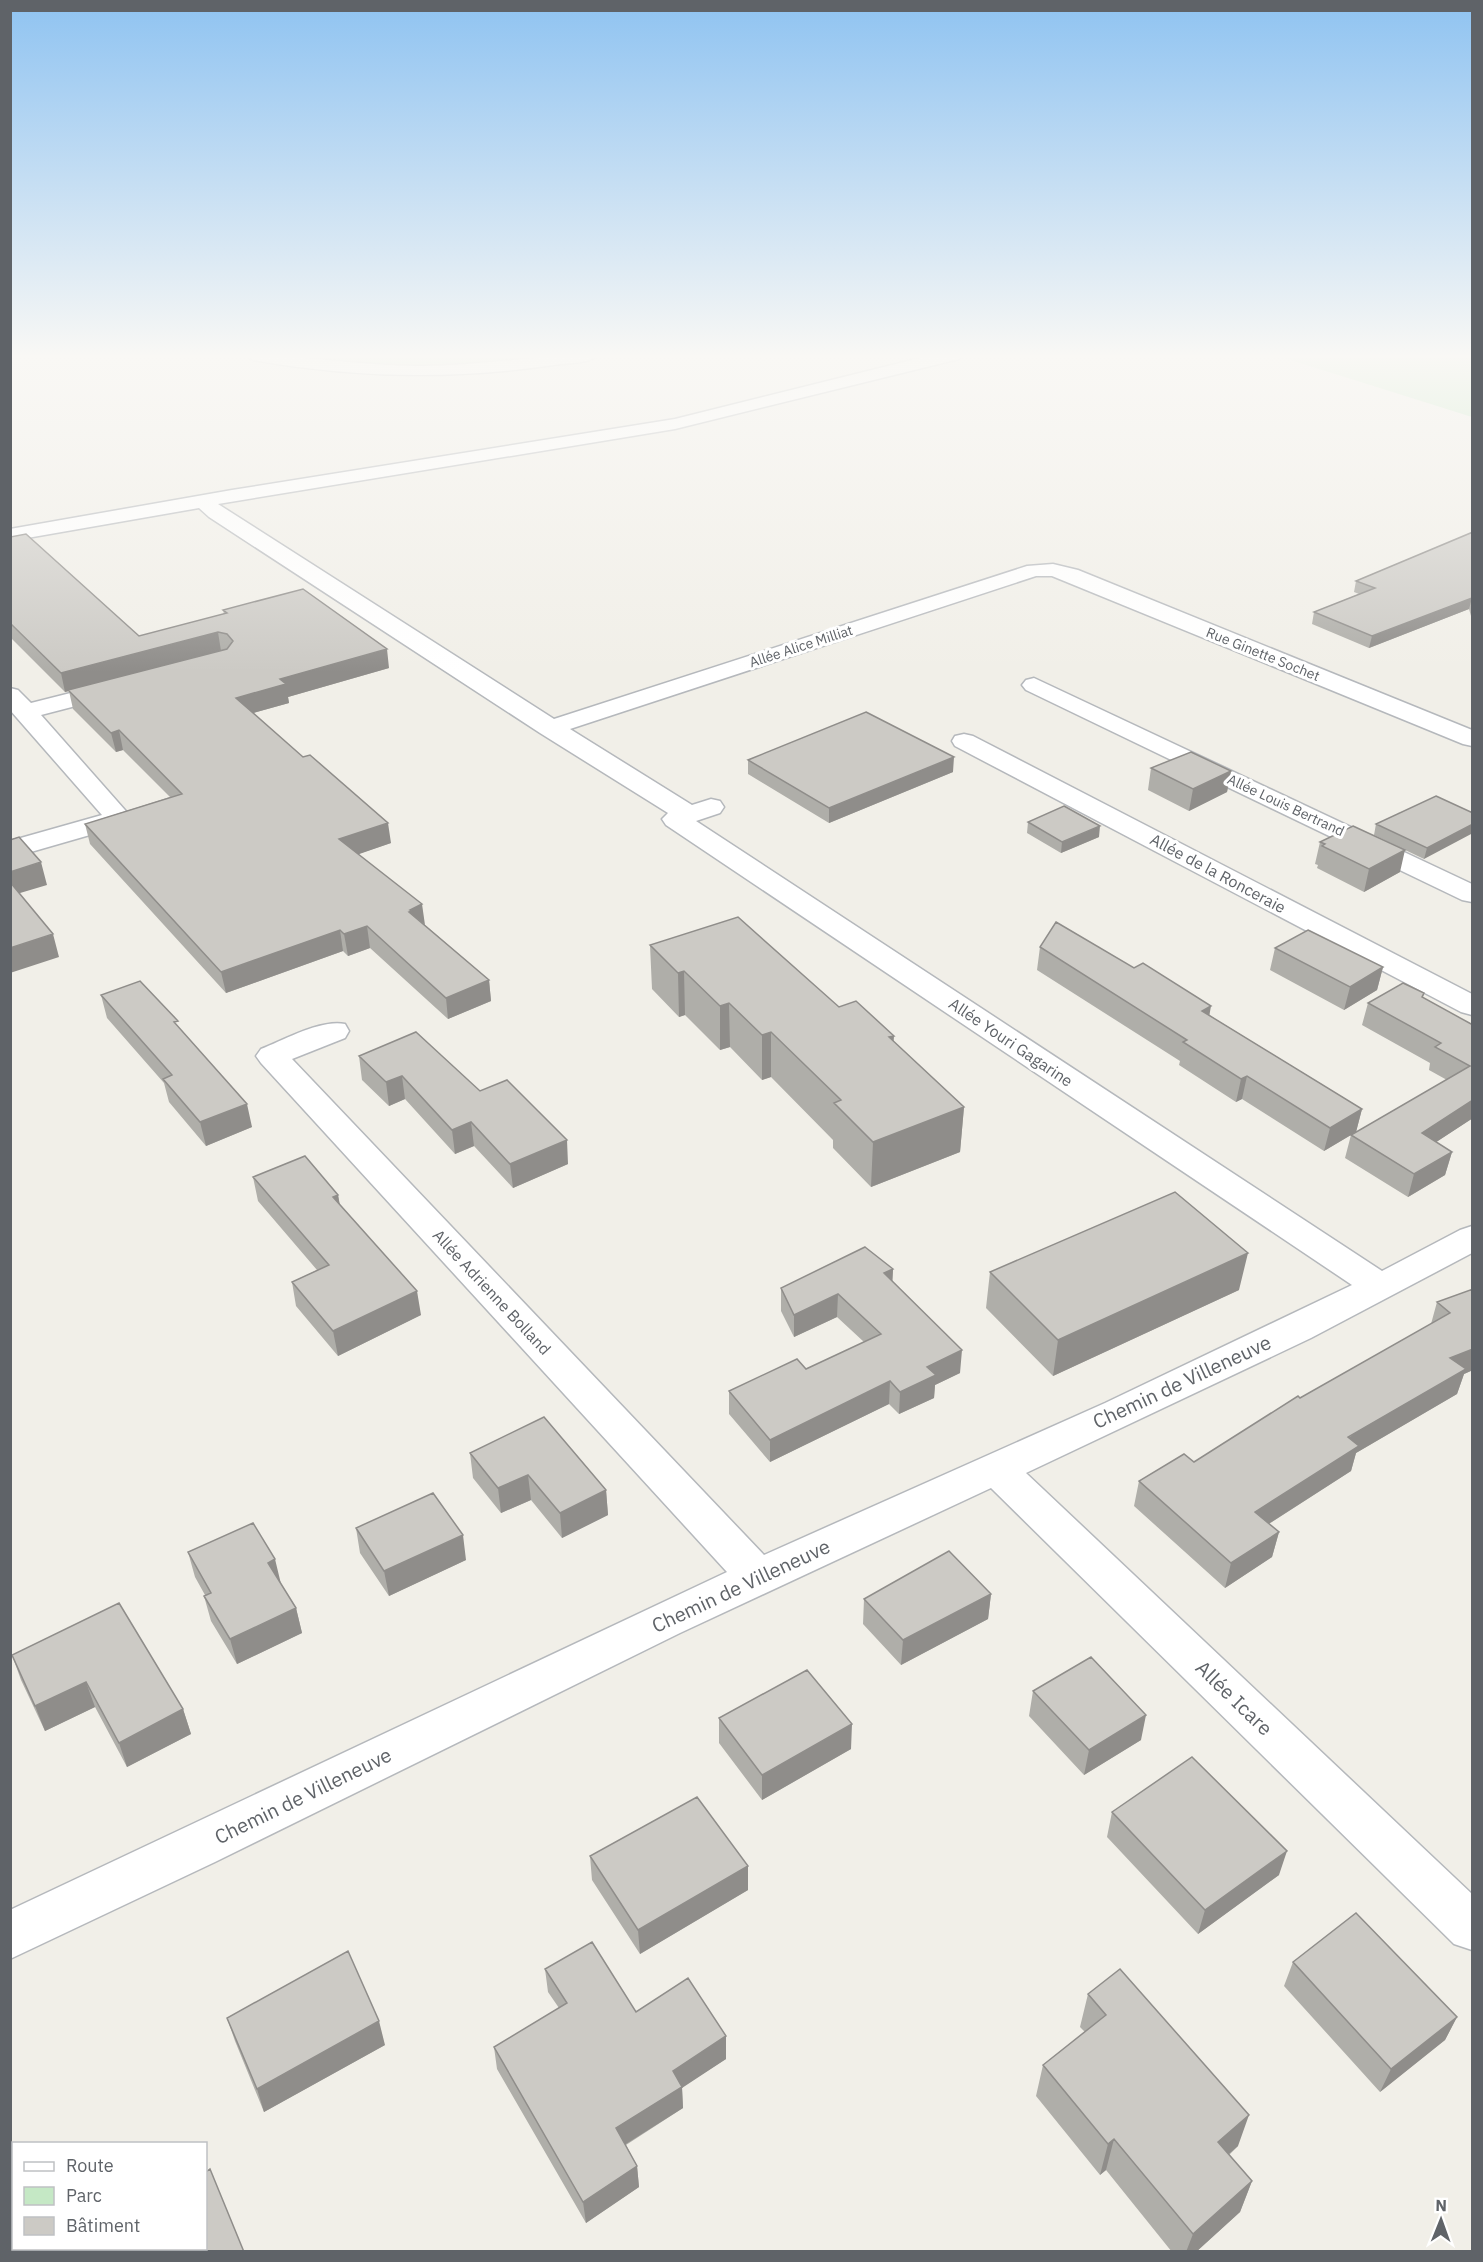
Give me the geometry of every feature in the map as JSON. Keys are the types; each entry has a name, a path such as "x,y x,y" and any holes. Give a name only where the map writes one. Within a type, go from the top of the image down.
{"street":[{"path":"10,535 454,461"},
{"path":"204,502 216,513 387,620 549,728"},
{"name":"Allée Alice Milliat","path":"549,728 1034,570 1053,570"},
{"name":"Rue Ginette Sochet","path":"1053,570 1081,579 1473,739"},
{"path":"18,704 138,683"},
{"name":"Allée Louis Bertrand","path":"1034,685 1473,894"},
{"path":"10,850 119,818 18,704"},
{"name":"Allée Youri Gagarine","path":"549,728 699,810 675,819 1379,1286"},
{"name":"Allée de la Ronceraie","path":"964,741 1473,1006"},
{"name":"Allée Adrienne Bolland","path":"334,1031 272,1056 758,1577"},
{"name":"Chemin de Villeneuve","path":"10,1935 758,1577 1271,1340 1473,1238"},
{"name":"Allée Icare","path":"996,1469 1473,1928"}],"building":[{"path":"1473,532 1473,602 1472,598 1372,636 1314,612 1375,588 1356,581"},
{"path":"26,534 139,636 227,613 223,610 303,589 387,649 280,679 286,684 236,698 303,757 310,755 388,823 339,839 422,904 409,912 489,980 446,998 367,926 344,934 340,930 221,972 85,824 182,794 119,730 111,733 68,690 227,649 233,641 227,634 218,632 61,673 10,623 10,537"},
{"path":"866,712 954,757 829,808 748,760"},
{"path":"1191,752 1231,771 1193,789 1151,768"},
{"path":"1436,796 1473,813 1473,824 1427,848 1376,824"},
{"path":"1064,806 1100,826 1062,842 1028,822"},
{"path":"1353,826 1405,850 1369,869 1322,846 1325,844 1320,842"},
{"path":"19,837 41,862 10,872 10,840"},
{"path":"10,882 53,934 10,948"},
{"path":"738,917 839,1007 856,1001 894,1036 889,1037 964,1107 873,1142 834,1103 841,1100 771,1032 762,1035 729,1003 720,1006 684,971 678,973 650,945"},
{"path":"1056,922 1134,968 1143,963 1211,1006 1202,1011 1362,1109 1330,1128 1247,1076 1241,1079 1183,1042 1187,1040 1040,947"},
{"path":"1308,930 1383,967 1350,987 1275,948"},
{"path":"140,981 178,1021 174,1022 247,1104 200,1122 163,1079 172,1075 101,995"},
{"path":"1403,983 1424,993 1422,997 1473,1025 1473,1100 1422,1133 1452,1152 1414,1174 1351,1135 1470,1066 1435,1047 1441,1043 1368,1003"},
{"path":"416,1032 480,1091 507,1080 567,1140 510,1164 471,1122 452,1130 402,1076 386,1082 359,1056"},
{"path":"305,1156 338,1195 333,1197 417,1291 333,1331 292,1282 329,1265 253,1177"},
{"path":"1175,1192 1248,1253 1058,1340 990,1272"},
{"path":"865,1247 893,1269 884,1273 962,1350 927,1367 936,1375 900,1392 890,1381 770,1440 729,1391 797,1359 806,1369 881,1334 838,1294 794,1315 781,1288"},
{"path":"1473,1289 1473,1349 1450,1358 1466,1369 1348,1437 1359,1446 1255,1512 1279,1532 1231,1563 1139,1481 1184,1454 1194,1462 1298,1396 1300,1398 1450,1313 1437,1302"},
{"path":"544,1417 606,1490 560,1513 528,1475 498,1488 470,1453"},
{"path":"433,1493 463,1535 384,1571 356,1528"},
{"path":"253,1523 275,1559 268,1563 296,1608 230,1639 204,1596 211,1593 188,1552"},
{"path":"949,1551 991,1594 903,1640 864,1599"},
{"path":"119,1603 183,1709 119,1743 86,1682 35,1706 12,1655"},
{"path":"1091,1657 1146,1715 1089,1750 1033,1691"},
{"path":"807,1670 852,1724 762,1775 719,1718"},
{"path":"1192,1757 1287,1851 1205,1910 1112,1812"},
{"path":"697,1797 748,1866 638,1930 590,1856"},
{"path":"1356,1913 1457,2017 1391,2069 1293,1962"},
{"path":"592,1942 636,2012 688,1978 726,2036 673,2071 682,2087 616,2128 637,2166 583,2202 494,2047 567,2003 545,1969"},
{"path":"348,1951 379,2021 257,2089 227,2018"},
{"path":"1120,1969 1249,2115 1218,2142 1252,2181 1193,2234 1114,2139 1108,2144 1043,2065 1106,2015 1088,1994"},
{"path":"210,2169 244,2252 89,2252 88,2250 207,2250 207,2171"}]}
